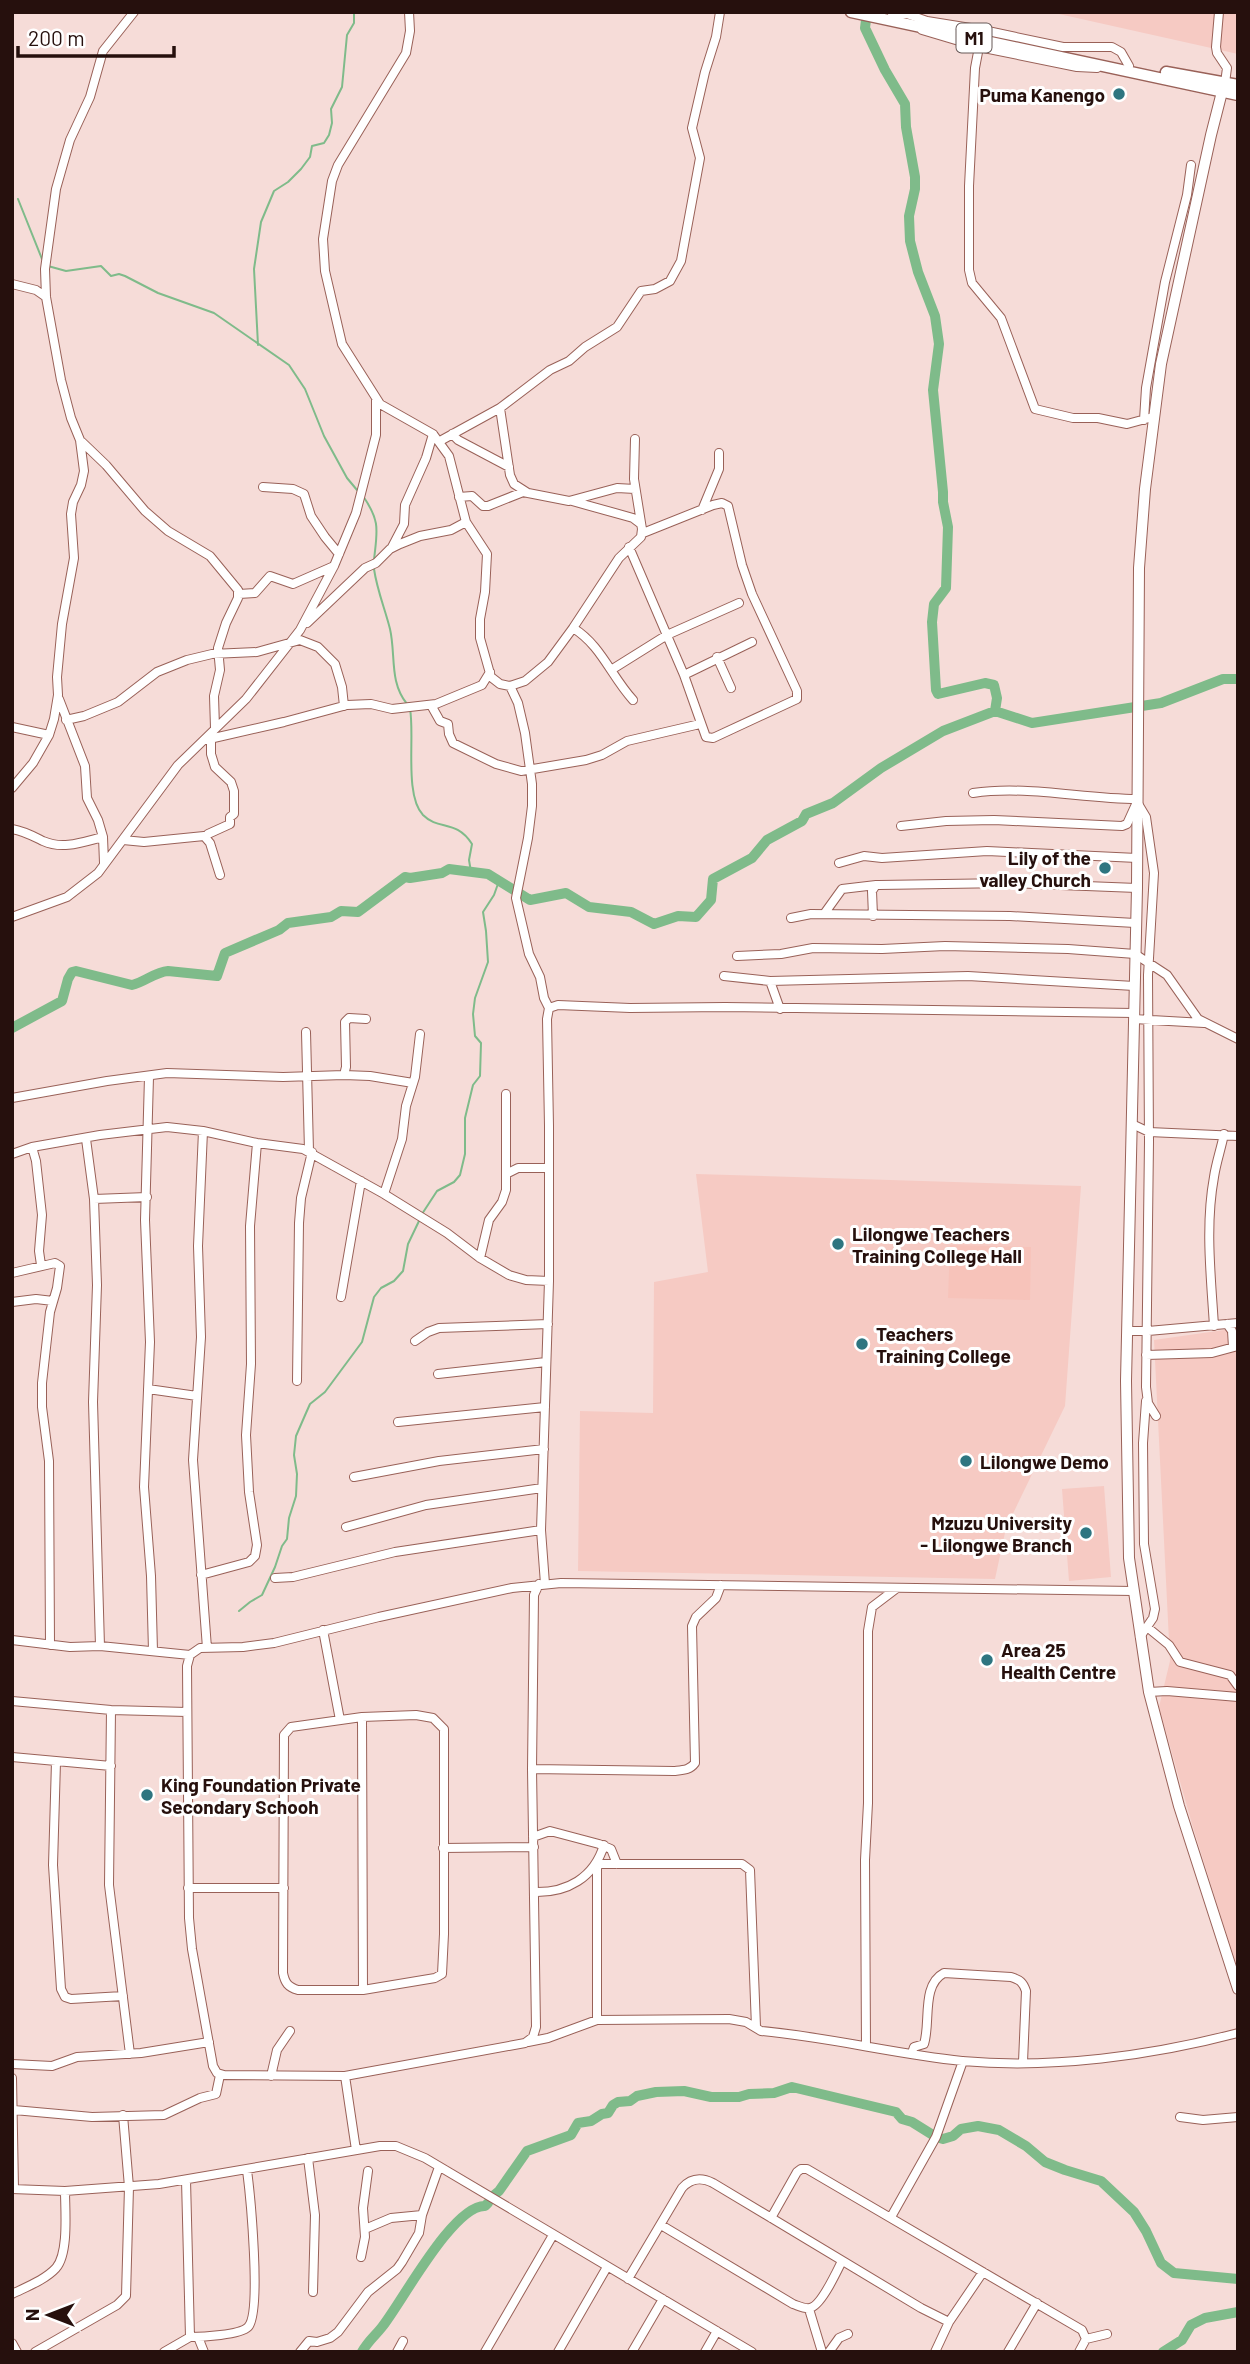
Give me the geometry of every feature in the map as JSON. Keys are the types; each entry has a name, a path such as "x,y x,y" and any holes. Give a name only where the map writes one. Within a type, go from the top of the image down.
{"highway":[{"name":"M1","path":"851,12 893,16 909,25 1102,66 1224,87 1238,85"},
{"name":"M1","path":"1102,66 1107,62 1129,66 1224,87 1238,95"}],"main road":[{"path":"1224,87 1148,418 1139,568 1137,888 1126,1381 1128,1519 1133,1591 1149,1692 1182,1816 1238,1989"}],"street":[{"path":"12,788 33,763 49,735 58,695 58,660 74,558 72,502 81,485 84,471 80,440 61,380 46,297 48,236 58,179 103,51 134,12"},
{"path":"409,12 410,31 406,53 331,181 323,239 325,271 342,344 376,400 384,408 415,422 436,437 453,465 466,522 487,554 479,628 489,672 500,684"},
{"path":"436,437 452,434 500,408 553,367 569,361 585,347 617,327 641,291 670,281 677,271 699,171 700,153 692,128 720,12"},
{"path":"1219,12 1216,47 1227,68 1224,87"},
{"path":"893,16 907,14 927,21 1063,47 1112,47 1121,52 1129,66"},
{"path":"909,25 933,35 979,47 1077,67 1102,66"},
{"path":"979,47 975,68 969,186 968,257 972,284 1001,318 1035,409 1073,418 1098,418 1122,423 1148,418 1146,388 1165,282 1187,195 1191,165"},
{"path":"12,284 36,290 46,297"},
{"path":"300,630 334,566 356,513 373,448 377,420 376,400"},
{"path":"500,408 510,475 514,484 528,493"},
{"path":"452,434 458,440 509,467"},
{"path":"12,917 67,897 92,879 176,768 246,699 300,630 365,568 376,563 390,549 404,524 405,505 436,437"},
{"path":"635,439 635,489 642,529"},
{"path":"80,440 159,523 213,559 239,594"},
{"path":"702,510 717,476 719,453"},
{"path":"263,487 293,489 304,494 311,516 339,554"},
{"path":"569,501 617,488 635,489"},
{"path":"459,496 472,496 483,506 488,506 518,493 528,493 626,515 642,529"},
{"path":"207,739 344,706 369,704 392,709 431,705 482,685 510,686 525,681 548,662 602,582 642,529 722,503 728,506 752,594 799,695 794,702 713,738 706,737 684,675 629,547"},
{"path":"390,549 420,536 451,530 466,522"},
{"path":"239,594 255,593 270,576 293,584 334,566"},
{"path":"215,728 214,688 220,670 218,653 223,631 239,594"},
{"path":"611,670 667,635 739,603"},
{"path":"573,628 593,643 617,682 633,700"},
{"path":"66,720 84,716 118,702 167,668 197,657 218,653 249,653 306,641 318,647 335,664 344,706"},
{"path":"684,675 752,642"},
{"path":"717,657 731,688"},
{"path":"482,685 489,672"},
{"path":"510,686 518,703 525,733 532,806 516,898 529,954 540,977 549,1008 549,1281 541,1530 542,1584 534,1595 532,1769 536,2027 533,2037 525,2043"},
{"path":"58,695 82,754 87,798 103,837 104,866"},
{"path":"431,705 440,721 448,724 453,743 508,769 522,771 586,760 602,755 626,741 700,724"},
{"path":"12,727 49,735"},
{"path":"123,840 144,842 185,836 206,837 230,824 234,805 231,782 214,763 207,739"},
{"path":"973,793 1056,793 1137,801"},
{"path":"901,826 993,820 1076,826 1122,826 1127,824 1137,801"},
{"path":"1137,801 1146,817 1154,873 1149,962 1148,1331 1143,1443 1144,1545 1155,1609 1153,1618 1140,1637"},
{"path":"12,829 27,832 57,845 78,844 103,837"},
{"path":"206,837 220,876"},
{"path":"839,863 864,856 882,858 987,851 1137,858"},
{"path":"824,915 842,889 876,885 1009,883 1137,888"},
{"path":"873,916 872,891 876,885"},
{"path":"791,918 811,914 1010,916 1135,923"},
{"path":"737,956 781,954 813,948 945,946 1068,949 1135,954 1167,975 1192,1014 1238,1039"},
{"path":"724,976 770,981 968,976 1134,986"},
{"path":"770,981 780,1009"},
{"path":"549,1008 558,1005 1134,1016 1149,1020 1205,1023"},
{"path":"344,1075 345,1022 349,1018 366,1019"},
{"path":"297,1381 299,1223 311,1152 306,1032"},
{"path":"384,1194 402,1139 420,1034"},
{"path":"12,1098 167,1073 370,1076 413,1083"},
{"path":"149,1077 145,1220 150,1329 144,1487 151,1576 153,1651"},
{"path":"480,1258 489,1220 505,1197 508,1173 506,1094"},
{"path":"1132,1124 1149,1132 1238,1136"},
{"path":"12,1154 32,1147 147,1129 180,1128 311,1152 447,1233 480,1258 517,1278 549,1281"},
{"path":"203,1131 198,1246 201,1337 194,1478 207,1648"},
{"path":"1214,1326 1210,1264 1211,1214 1213,1178 1224,1135"},
{"path":"86,1139 94,1199 97,1285 93,1416 100,1646"},
{"path":"201,1575 249,1562 255,1556 257,1545 248,1492 246,1435 251,1364 250,1226 257,1143"},
{"path":"32,1147 43,1215 39,1251 41,1265"},
{"path":"508,1173 519,1168 550,1168"},
{"path":"341,1297 361,1181"},
{"path":"94,1199 147,1197"},
{"path":"12,1273 41,1265 59,1264 57,1287 47,1330 42,1383 42,1407 49,1461 50,1645"},
{"path":"12,1302 36,1299 53,1301"},
{"path":"1128,1331 1238,1323"},
{"path":"415,1341 439,1328 548,1324"},
{"path":"1146,1355 1212,1353 1236,1346 1227,1324"},
{"path":"438,1374 546,1362"},
{"path":"1146,1387 1149,1403 1156,1416"},
{"path":"148,1389 197,1396"},
{"path":"397,1422 545,1407"},
{"path":"354,1477 439,1461 544,1448"},
{"path":"346,1527 426,1505 542,1488"},
{"path":"275,1578 293,1577 395,1552 541,1530"},
{"path":"1133,1591 542,1584 258,1646 200,1648 190,1655 187,1667 188,1888 192,1949 214,2070 220,2075 345,2076 548,2038 597,2020 729,2019 746,2022 761,2031 963,2061 1093,2060 1208,2041 1238,2033"},
{"path":"532,1769 674,1771 693,1765 692,1626 696,1617 716,1598 721,1585"},
{"path":"866,2046 868,1631 872,1607 897,1588"},
{"path":"1147,1626 1169,1645 1180,1662 1230,1675 1238,1686"},
{"path":"323,1630 340,1720"},
{"path":"12,1640 70,1647 100,1646 190,1655"},
{"path":"1149,1692 1238,1697"},
{"path":"12,1701 111,1710 187,1712"},
{"path":"111,1710 109,1885 130,2054"},
{"path":"428,1716 440,1723 444,1729 442,1974 435,1978 363,1990 298,1990 287,1985 284,1973 284,1735 291,1727 362,1717 428,1716"},
{"path":"362,1717 363,1990"},
{"path":"12,1757 111,1766"},
{"path":"56,1762 53,1865 62,1992 71,1999 123,1996"},
{"path":"533,1837 550,1831 604,1845 611,1849 617,1864"},
{"path":"534,1892 562,1891 571,1886 595,1865 604,1845"},
{"path":"443,1848 534,1847"},
{"path":"597,2020 597,1868 600,1864 742,1864 748,1867 756,2028"},
{"path":"188,1888 284,1888"},
{"path":"912,2053 915,2048 924,2044 930,1992 937,1976 943,1973 1011,1977 1024,1984 1026,1992 1023,2062"},
{"path":"271,2076 276,2050 290,2031"},
{"path":"12,2064 52,2066 78,2057 130,2054 209,2042"},
{"path":"891,2217 936,2137 963,2061"},
{"path":"31,2065 22,2069 13,2079 13,2189 65,2190 186,2180 356,2150 396,2146 439,2167 752,2352"},
{"path":"14,2110 84,2117 169,2114 200,2098 216,2094 220,2075"},
{"path":"345,2076 356,2150"},
{"path":"35,2352 123,2301 127,2291 129,2186 123,2115"},
{"path":"1180,2117 1203,2120 1238,2117"},
{"path":"309,2158 315,2215 313,2292"},
{"path":"300,2352 309,2341 317,2342 338,2332 368,2292 397,2269 417,2237 439,2167"},
{"path":"771,2218 797,2172 804,2168 1082,2330 1086,2339"},
{"path":"164,2352 194,2337 243,2330 252,2319 254,2241 247,2170"},
{"path":"361,2257 365,2244 363,2208 368,2171"},
{"path":"628,2279 682,2188 696,2179 713,2183 949,2322"},
{"path":"186,2180 194,2337 204,2352"},
{"path":"12,2294 51,2272 61,2258 64,2246 65,2190"},
{"path":"365,2229 391,2218 422,2215"},
{"path":"661,2225 793,2304 808,2309 819,2303 842,2261"},
{"path":"485,2352 553,2235"},
{"path":"558,2352 607,2267"},
{"path":"935,2352 949,2322 983,2272"},
{"path":"632,2352 663,2299"},
{"path":"1008,2352 1037,2303"},
{"path":"808,2309 822,2352"},
{"path":"705,2352 717,2331"},
{"path":"829,2352 839,2338 848,2333"},
{"path":"1079,2352 1086,2339 1107,2333"},
{"path":"397,2352 403,2341"},
{"path":"12,2343 17,2352"}],"shaded area":[{"path":"1050,12 1238,12 1238,54"},
{"name":"Teachers Training College","path":"696,1174 1081,1186 1065,1406 1006,1528 995,1579 578,1571 580,1411 653,1413 654,1282 708,1272"},
{"path":"950,1245 1031,1247 1030,1300 948,1298"},
{"path":"1238,1328 1238,1971 1159,1707 1170,1661 1154,1340"},
{"name":"Mzuzu University - Lilongwe Branch","path":"1104,1486 1111,1577 1069,1581 1062,1489"}],"waterway":[{"path":"258,345 254,269 261,222 274,191 301,169 310,157 312,146 324,143 329,135 331,109 342,87 347,35 354,23 354,12"},
{"path":"866,20 865,28 905,104 906,127 915,177 909,216 910,241 918,272 935,316 939,344 933,390 943,502 948,527 946,588 934,604 932,622 936,690 938,694 985,683 994,685 997,698 995,711"},
{"path":"18,199 42,259"},
{"path":"48,266 66,271 101,266 111,276 125,276 158,293 214,313 289,365 305,389 324,436 347,478 357,490"},
{"path":"363,496 375,520 374,560"},
{"path":"374,569 392,639 395,677 401,696 407,704"},
{"path":"12,1028 62,1001 72,972 132,985 168,971 217,976 225,953 279,930 288,923 331,917 341,911 358,912 405,877 442,873 449,869 488,874 530,900 566,893 589,907 631,912 654,924 678,916 696,917 711,900 713,879 752,858 767,840 802,821 806,814 833,803 881,768 943,731 995,711 1032,723 1161,703 1223,679 1238,679"},
{"path":"410,709 412,780 417,806 429,820 454,828 466,836 472,844 469,860 471,872"},
{"path":"422,1214 437,1191 454,1182 460,1175 465,1154 465,1118 473,1085 480,1076 481,1043 475,1036 473,1014 475,998 488,962 483,912 499,881"},
{"path":"239,1611 262,1595 287,1539 289,1518 296,1496 296,1436 310,1404 325,1392 362,1342 374,1297 403,1271 408,1244 419,1221"},
{"path":"493,2196 527,2151 571,2135 578,2123 591,2121 608,2113 618,2102 656,2092 684,2091 711,2097 739,2097 774,2093 792,2087 896,2112 902,2119 943,2139 953,2136 961,2129 978,2126 999,2130 1026,2146 1045,2162 1101,2181 1134,2212 1161,2263 1174,2273 1238,2279"},
{"path":"362,2352 391,2315 444,2237 472,2210 488,2203"},
{"path":"1163,2352 1182,2340 1191,2325 1205,2318 1238,2312"}],"place":[{"name":"Puma Kanengo","path":"1119,94"},
{"name":"Lily of the valley Church","path":"1105,868"},
{"name":"Lilongwe Teachers Training College Hall","path":"838,1244"},
{"name":"Teachers Training College","path":"862,1344"},
{"name":"Lilongwe Demo","path":"966,1461"},
{"name":"Mzuzu University - Lilongwe Branch","path":"1086,1533"},
{"name":"Area 25 Health Centre","path":"987,1660"},
{"name":"King Foundation Private Secondary Schooh","path":"147,1795"}]}
